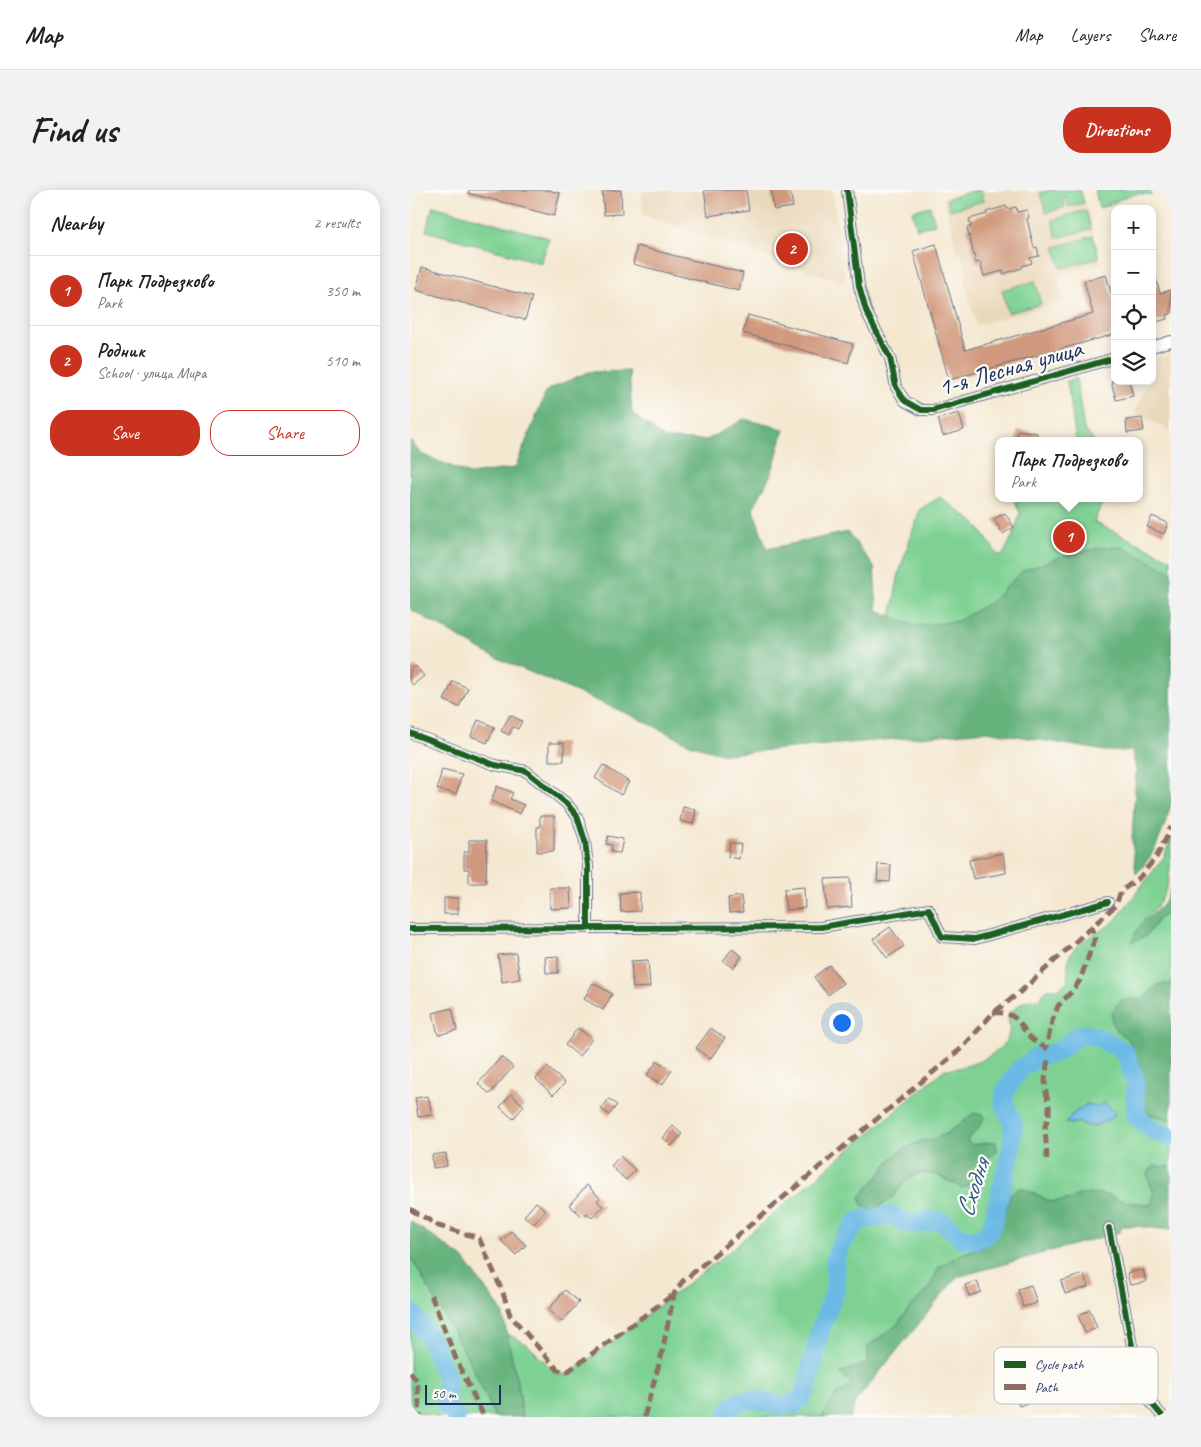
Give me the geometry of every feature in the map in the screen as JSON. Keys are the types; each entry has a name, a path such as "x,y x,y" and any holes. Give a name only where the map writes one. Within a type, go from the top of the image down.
{"street":[{"name":"1-я Лесная улица","path":"847,190 860,286 866,312 890,358 896,387 905,401 921,410 933,410 1111,359"},
{"path":"1156,346 1171,341"},
{"path":"410,732 495,764 526,771 566,803 578,816 585,841 588,866 588,928"},
{"path":"410,929 821,926 929,908 942,937 975,939 1108,902"},
{"path":"1109,1228 1132,1347"},
{"path":"1151,1404 1163,1417"}],"shaded area":[{"path":"642,190 832,190 846,283 643,215"},
{"path":"971,190 1027,190 1029,194 1045,190 1082,190 1102,263 1057,275 1064,302 976,325 964,279 967,273 962,254 957,251 943,198"},
{"path":"1171,354 1171,431 1135,413 1147,385 1156,385 1156,358"}],"green space":[{"path":"981,190 984,201 950,210 946,199"},
{"path":"1051,190 1080,190 1084,203 1069,207 1065,196 1062,197 1065,207 1046,213 1040,193"},
{"path":"1095,190 1150,190 1151,195 1135,194 1099,208"},
{"path":"433,206 549,238 541,263 426,231"},
{"path":"930,206 935,224 917,229 912,211"},
{"path":"1086,210 1091,229 1057,238 1052,220"},
{"path":"1093,236 1099,258 1061,268 1055,247"},
{"path":"1035,281 1041,304 1008,313 1002,290"},
{"path":"629,371 632,413 665,439 707,440 744,419 784,429 772,472 753,509 767,549 848,532 874,567 877,610 915,626 958,621 992,601 1022,571 1060,557 1098,548 1122,547 1171,572 1171,804 1154,851 1143,867 1136,874 1132,840 1136,771 1132,751 1106,751 987,731 725,754 692,745 635,717 490,655 410,609 410,440 421,454 470,474 515,468 547,390 588,372"},
{"path":"1076,378 1084,429 1091,437 1075,437 1067,381"},
{"path":"940,497 976,524 998,555 1003,555 1014,533 1020,514 1016,502 1102,502 1094,522 1171,559 1171,703 886,644 899,573 920,509"},
{"path":"1171,838 1171,862 1168,884 1160,902 1144,919 1146,936 1159,918 1171,913 1171,984 1159,984 1143,999 1121,1000 1114,1028 1130,1041 1141,1071 1142,1112 1171,1120 1171,1167 1154,1166 1147,1174 1154,1194 1151,1205 1122,1201 1111,1196 1079,1195 1068,1200 1051,1202 1034,1193 1011,1193 999,1231 982,1247 962,1254 939,1268 928,1290 910,1307 897,1325 868,1346 869,1363 841,1374 853,1385 837,1394 822,1417 522,1417 520,1395 507,1334 527,1344 556,1373 568,1375 720,1259 945,1069 970,1065 996,1051 1009,1034 1008,1016 1022,1003 1040,999 1047,989 1058,989 1067,982 1068,960 1076,947 1114,922 1164,857","holes":["1103,1103 1112,1109 1110,1119 1094,1127 1088,1127 1078,1122 1066,1123 1072,1114 1087,1104 1098,1107","979,1127 967,1141 972,1145 995,1142 997,1151 984,1162 976,1174 947,1181 935,1174 920,1173 906,1180 879,1176 891,1159 904,1149 921,1141"]},
{"path":"1171,888 1171,913 1159,918 1146,936 1132,942 1138,928 1164,903"},
{"path":"1159,984 1171,984 1171,1120 1142,1112 1137,1061 1131,1044 1115,1028 1112,1021 1113,1012 1121,1000 1143,999"},
{"path":"974,1113 985,1116 979,1127 967,1141 972,1145 996,1142 997,1151 983,1165 974,1182 962,1188 935,1174 920,1173 906,1180 892,1198 874,1210 862,1205 860,1196 879,1176 891,1159 904,1149 921,1141 931,1140 946,1134"},
{"path":"1154,1166 1171,1167 1171,1230 1122,1226 1120,1232 957,1277 855,1402 851,1417 822,1417 837,1394 853,1385 840,1373 868,1363 868,1346 897,1325 910,1307 928,1290 939,1267 962,1254 982,1247 999,1231 1011,1193 1021,1187 1051,1202 1096,1193 1111,1196 1122,1201 1151,1205 1154,1194 1147,1174"},
{"path":"410,1221 463,1258 502,1311 520,1395 522,1417 495,1417 472,1365 412,1259 410,1259"},
{"path":"410,1259 412,1259 472,1365 495,1417 435,1417 435,1415 410,1411"}],"water":[{"path":"1103,1102 1112,1109 1115,1115 1109,1119 1093,1126 1078,1122 1066,1123 1073,1114 1087,1104 1098,1107"}],"building":[{"path":"469,190 548,190 560,193 554,216 468,193"},
{"path":"602,190 621,190 622,214 604,215"},
{"path":"704,190 746,190 749,210 708,216"},
{"path":"771,190 790,190 793,207 774,210"},
{"path":"1006,206 1007,209 1016,207 1017,212 1027,210 1029,218 1027,219 1034,248 1037,247 1039,256 1030,258 1032,263 1022,266 1022,268 1003,274 1003,271 984,276 980,262 976,263 967,228 971,227 969,219"},
{"path":"936,244 965,350 1093,314 1084,281 1106,275 1111,292 1111,335 949,380 913,251"},
{"path":"637,246 743,273 739,291 633,264"},
{"path":"422,267 532,297 525,320 416,290"},
{"path":"1156,279 1160,293 1171,290 1171,314 1166,315 1167,319 1156,322"},
{"path":"748,315 853,344 848,363 743,333"},
{"path":"1112,385 1130,385 1133,396 1116,400"},
{"path":"959,413 964,430 943,436 938,419"},
{"path":"1142,418 1144,431 1127,433 1126,420"},
{"path":"1018,430 1037,433 1036,437 1017,437"},
{"path":"1005,513 1014,527 1003,534 994,519"},
{"path":"1152,516 1168,523 1164,534 1147,527"},
{"path":"416,666 424,676 413,685 410,681 410,670"},
{"path":"453,681 468,688 459,707 444,700"},
{"path":"510,715 522,721 518,729 513,727 509,735 501,731"},
{"path":"478,720 495,727 487,743 471,736"},
{"path":"549,743 564,743 564,761 549,761"},
{"path":"603,765 629,782 621,795 595,778"},
{"path":"442,769 462,774 456,794 437,789"},
{"path":"497,786 513,793 510,799 524,805 520,814 491,801"},
{"path":"683,807 696,810 693,824 680,821"},
{"path":"540,816 554,816 554,851 537,852 537,827 540,827"},
{"path":"608,836 623,839 620,853 611,852 612,845 606,844"},
{"path":"469,840 487,840 486,883 469,883 469,869 464,869 464,852 469,852"},
{"path":"730,843 741,844 739,859 728,857"},
{"path":"1003,853 1006,873 973,879 969,860"},
{"path":"878,864 891,865 890,882 877,881"},
{"path":"850,878 852,907 827,909 825,879"},
{"path":"804,887 805,908 786,910 784,889"},
{"path":"550,888 570,888 571,908 550,909"},
{"path":"640,892 640,911 621,912 620,893"},
{"path":"741,896 743,912 729,913 728,898"},
{"path":"444,898 458,898 458,914 444,914"},
{"path":"890,927 904,946 887,958 873,939"},
{"path":"732,949 742,956 733,968 723,961"},
{"path":"516,953 520,979 502,982 498,955"},
{"path":"558,956 558,973 546,973 545,957"},
{"path":"648,960 650,987 633,988 631,961"},
{"path":"829,965 843,983 828,995 814,977"},
{"path":"593,983 612,994 603,1010 584,999"},
{"path":"452,1008 457,1030 438,1035 433,1013"},
{"path":"578,1028 592,1039 579,1056 565,1045"},
{"path":"711,1028 725,1038 710,1059 696,1048"},
{"path":"501,1057 513,1067 490,1094 478,1084"},
{"path":"657,1061 672,1070 662,1085 647,1075"},
{"path":"547,1067 565,1083 553,1095 536,1079"},
{"path":"511,1094 524,1106 513,1119 500,1107"},
{"path":"428,1096 432,1115 418,1117 415,1098"},
{"path":"609,1099 617,1105 609,1115 601,1109"},
{"path":"673,1126 682,1134 671,1146 663,1138"},
{"path":"446,1153 447,1166 433,1168 432,1155"},
{"path":"620,1156 635,1170 626,1180 611,1166"},
{"path":"587,1185 600,1198 597,1201 603,1206 592,1218 587,1213 583,1217 569,1205"},
{"path":"536,1202 546,1210 534,1224 524,1216"},
{"path":"511,1231 526,1245 516,1255 501,1241"},
{"path":"1143,1270 1146,1282 1130,1285 1127,1273"},
{"path":"1084,1274 1088,1287 1065,1294 1061,1281"},
{"path":"977,1281 981,1292 969,1296 965,1285"},
{"path":"1031,1285 1037,1303 1023,1307 1018,1289"},
{"path":"565,1290 579,1302 562,1322 548,1310"},
{"path":"1090,1310 1097,1328 1085,1333 1078,1315"}],"waterway":[{"name":"Сходня","path":"727,1417 732,1406 740,1401 755,1399 777,1405 794,1405 806,1391 821,1327 835,1291 835,1258 841,1244 859,1220 892,1215 901,1221 917,1224 931,1220 943,1222 961,1238 975,1240 987,1235 993,1223 1011,1150 1014,1125 1004,1103 1005,1091 1021,1068 1037,1057 1057,1052 1080,1034 1098,1037 1125,1052 1135,1078 1136,1116 1153,1130 1171,1137"},
{"name":"Сходня","path":"410,1311 430,1338 447,1379 446,1405 456,1417"}],"marked path":[{"path":"644,1417 661,1357 674,1294 682,1282 963,1047 993,1013 1019,993 1116,905 1121,891 1139,878 1157,856 1171,827"},
{"path":"993,1013 1011,1015 1031,1038 1046,1048 1052,1021 1058,1006 1080,980 1095,938 1092,927"},
{"path":"1047,1159 1045,1126 1049,1116 1049,1106 1045,1080 1048,1059"},
{"path":"410,1209 439,1226 479,1238 503,1293 510,1315 558,1370 567,1372 674,1294"},
{"path":"431,1295 456,1359 484,1417"},
{"path":"410,1372 417,1380 420,1417"}],"cycle path":[{"path":"847,190 859,286 866,311 890,358 896,387 905,401 921,410 933,410 1111,359"},
{"path":"410,733 495,765 526,771 566,803 577,816 585,841 588,866 588,928"},
{"path":"410,929 821,927 929,909 942,937 975,939 1108,902"},
{"path":"1109,1228 1132,1347"},
{"path":"1152,1404 1163,1417"}],"place":[{"name":"Родник","path":"792,249"},
{"name":"Парк Подрезково","path":"1069,537"}]}
